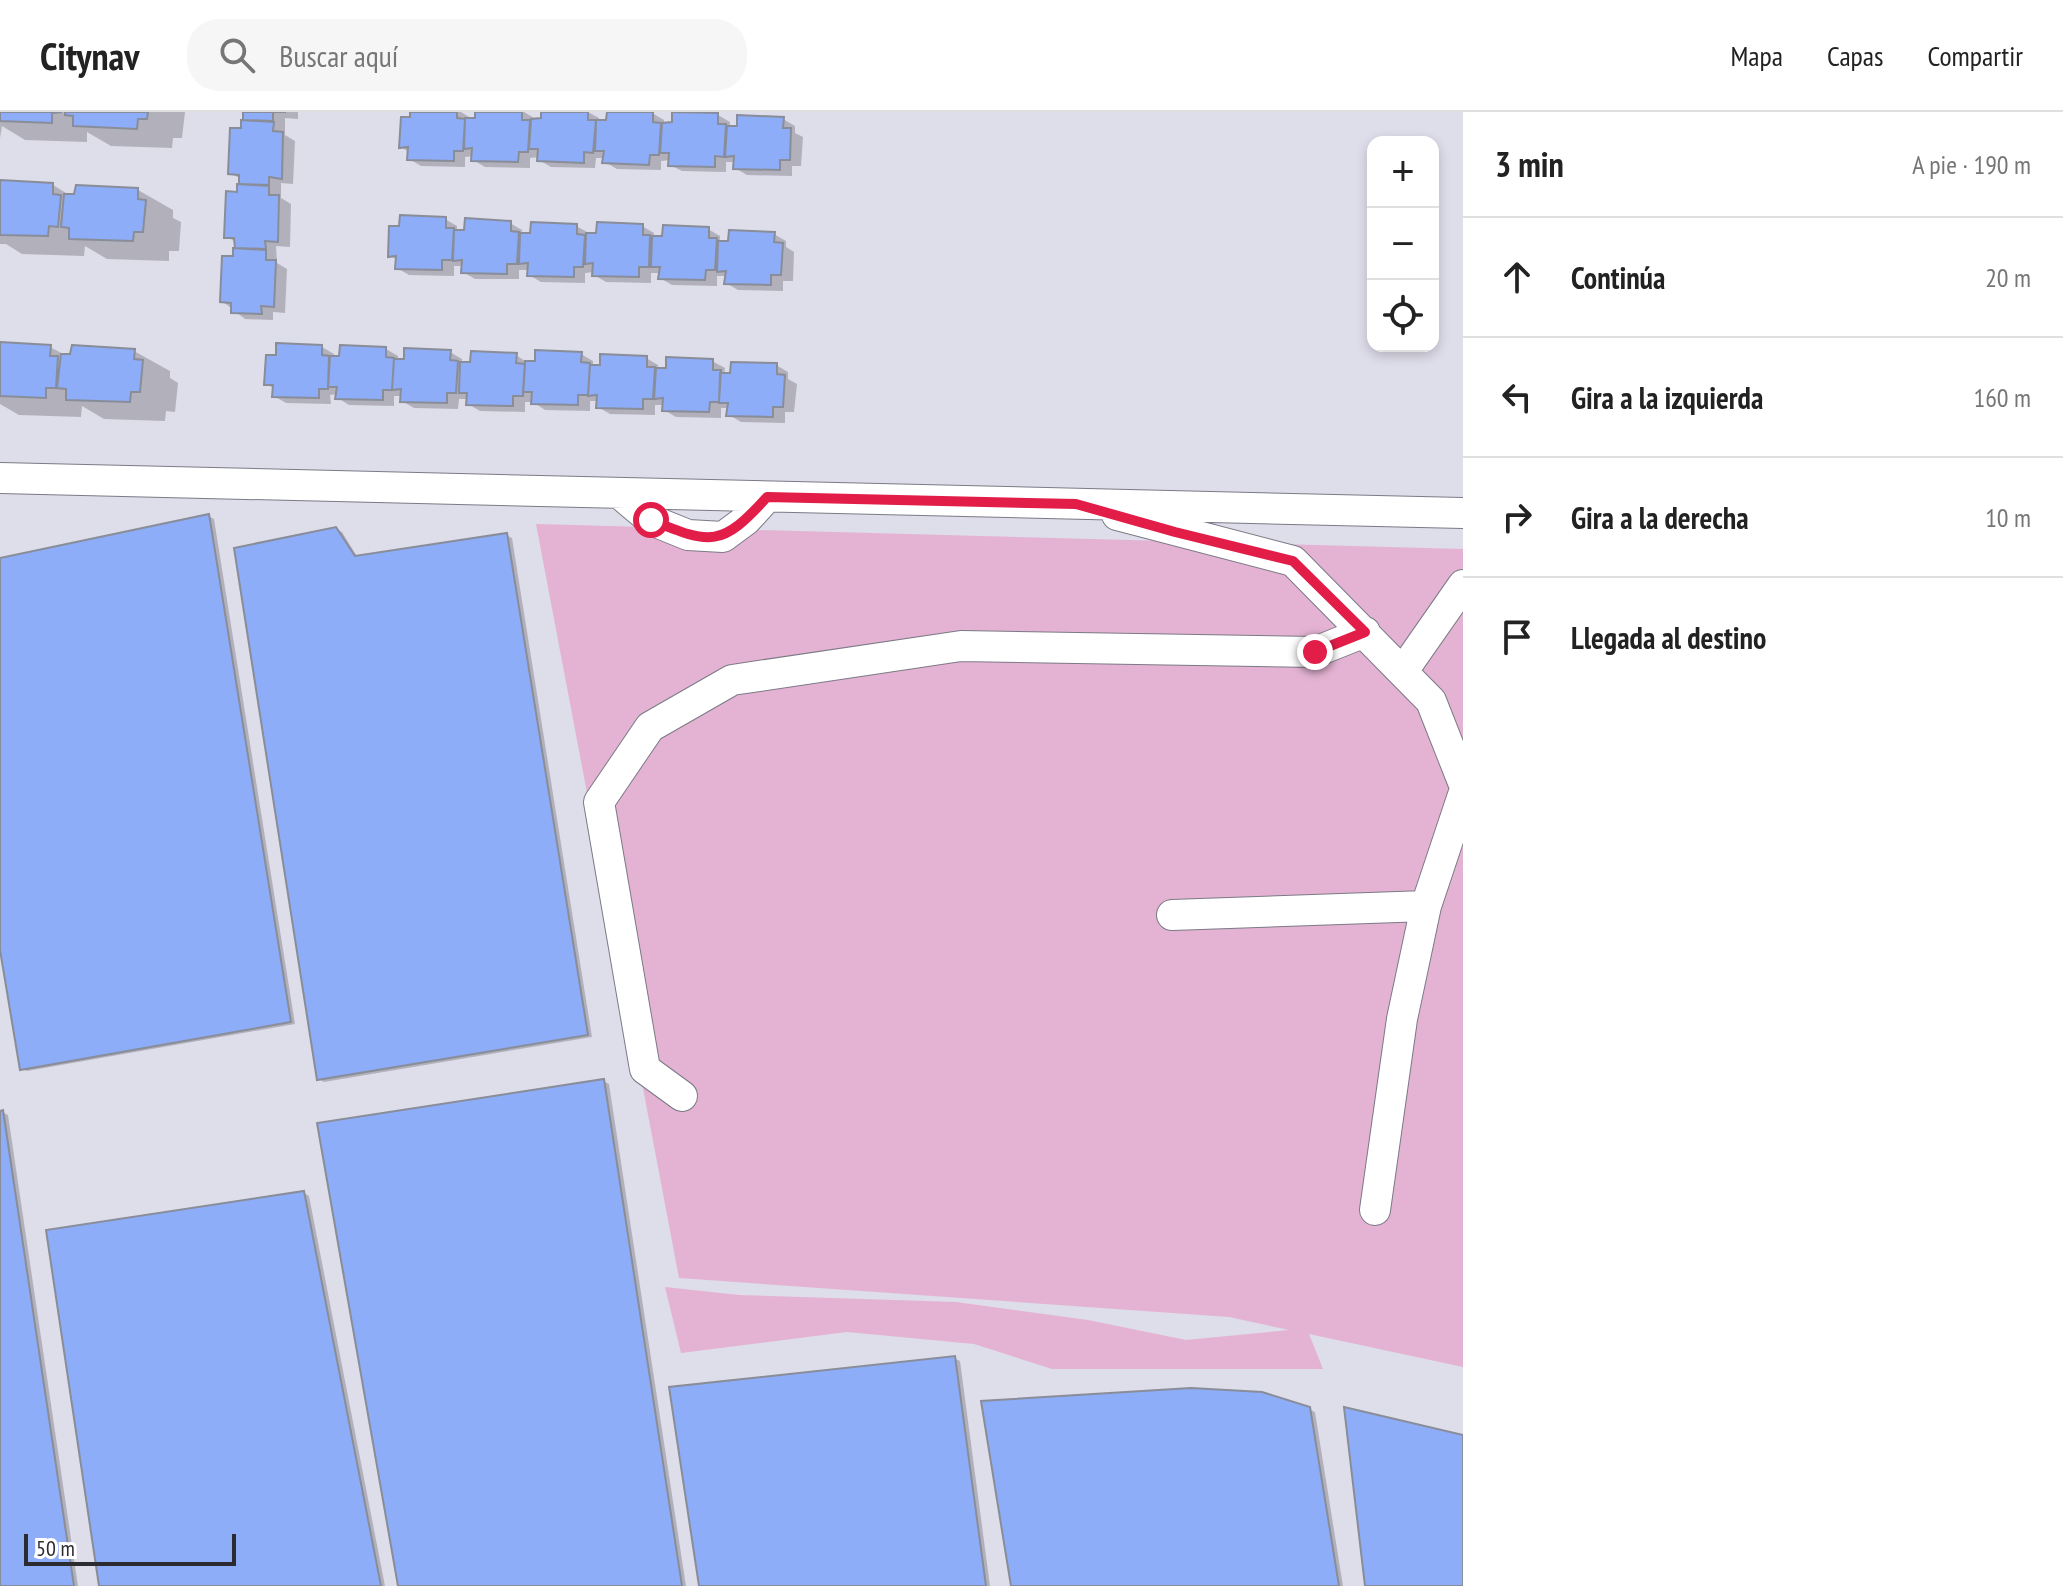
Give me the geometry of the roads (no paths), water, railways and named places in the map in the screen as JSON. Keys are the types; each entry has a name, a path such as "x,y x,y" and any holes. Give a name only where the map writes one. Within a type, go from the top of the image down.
{"street":[{"path":"0,478 1463,513"},
{"path":"619,493 651,520 688,535 723,537 746,520 767,497"},
{"path":"1076,504 1293,561 1431,701 1463,782"},
{"path":"1403,671 1463,585"},
{"path":"682,1096 645,1069 599,802 650,727 732,680 961,646 1315,652 1365,632"},
{"path":"1375,1210 1402,1019 1426,906 1463,795"},
{"path":"1172,915 1426,906"}]}
